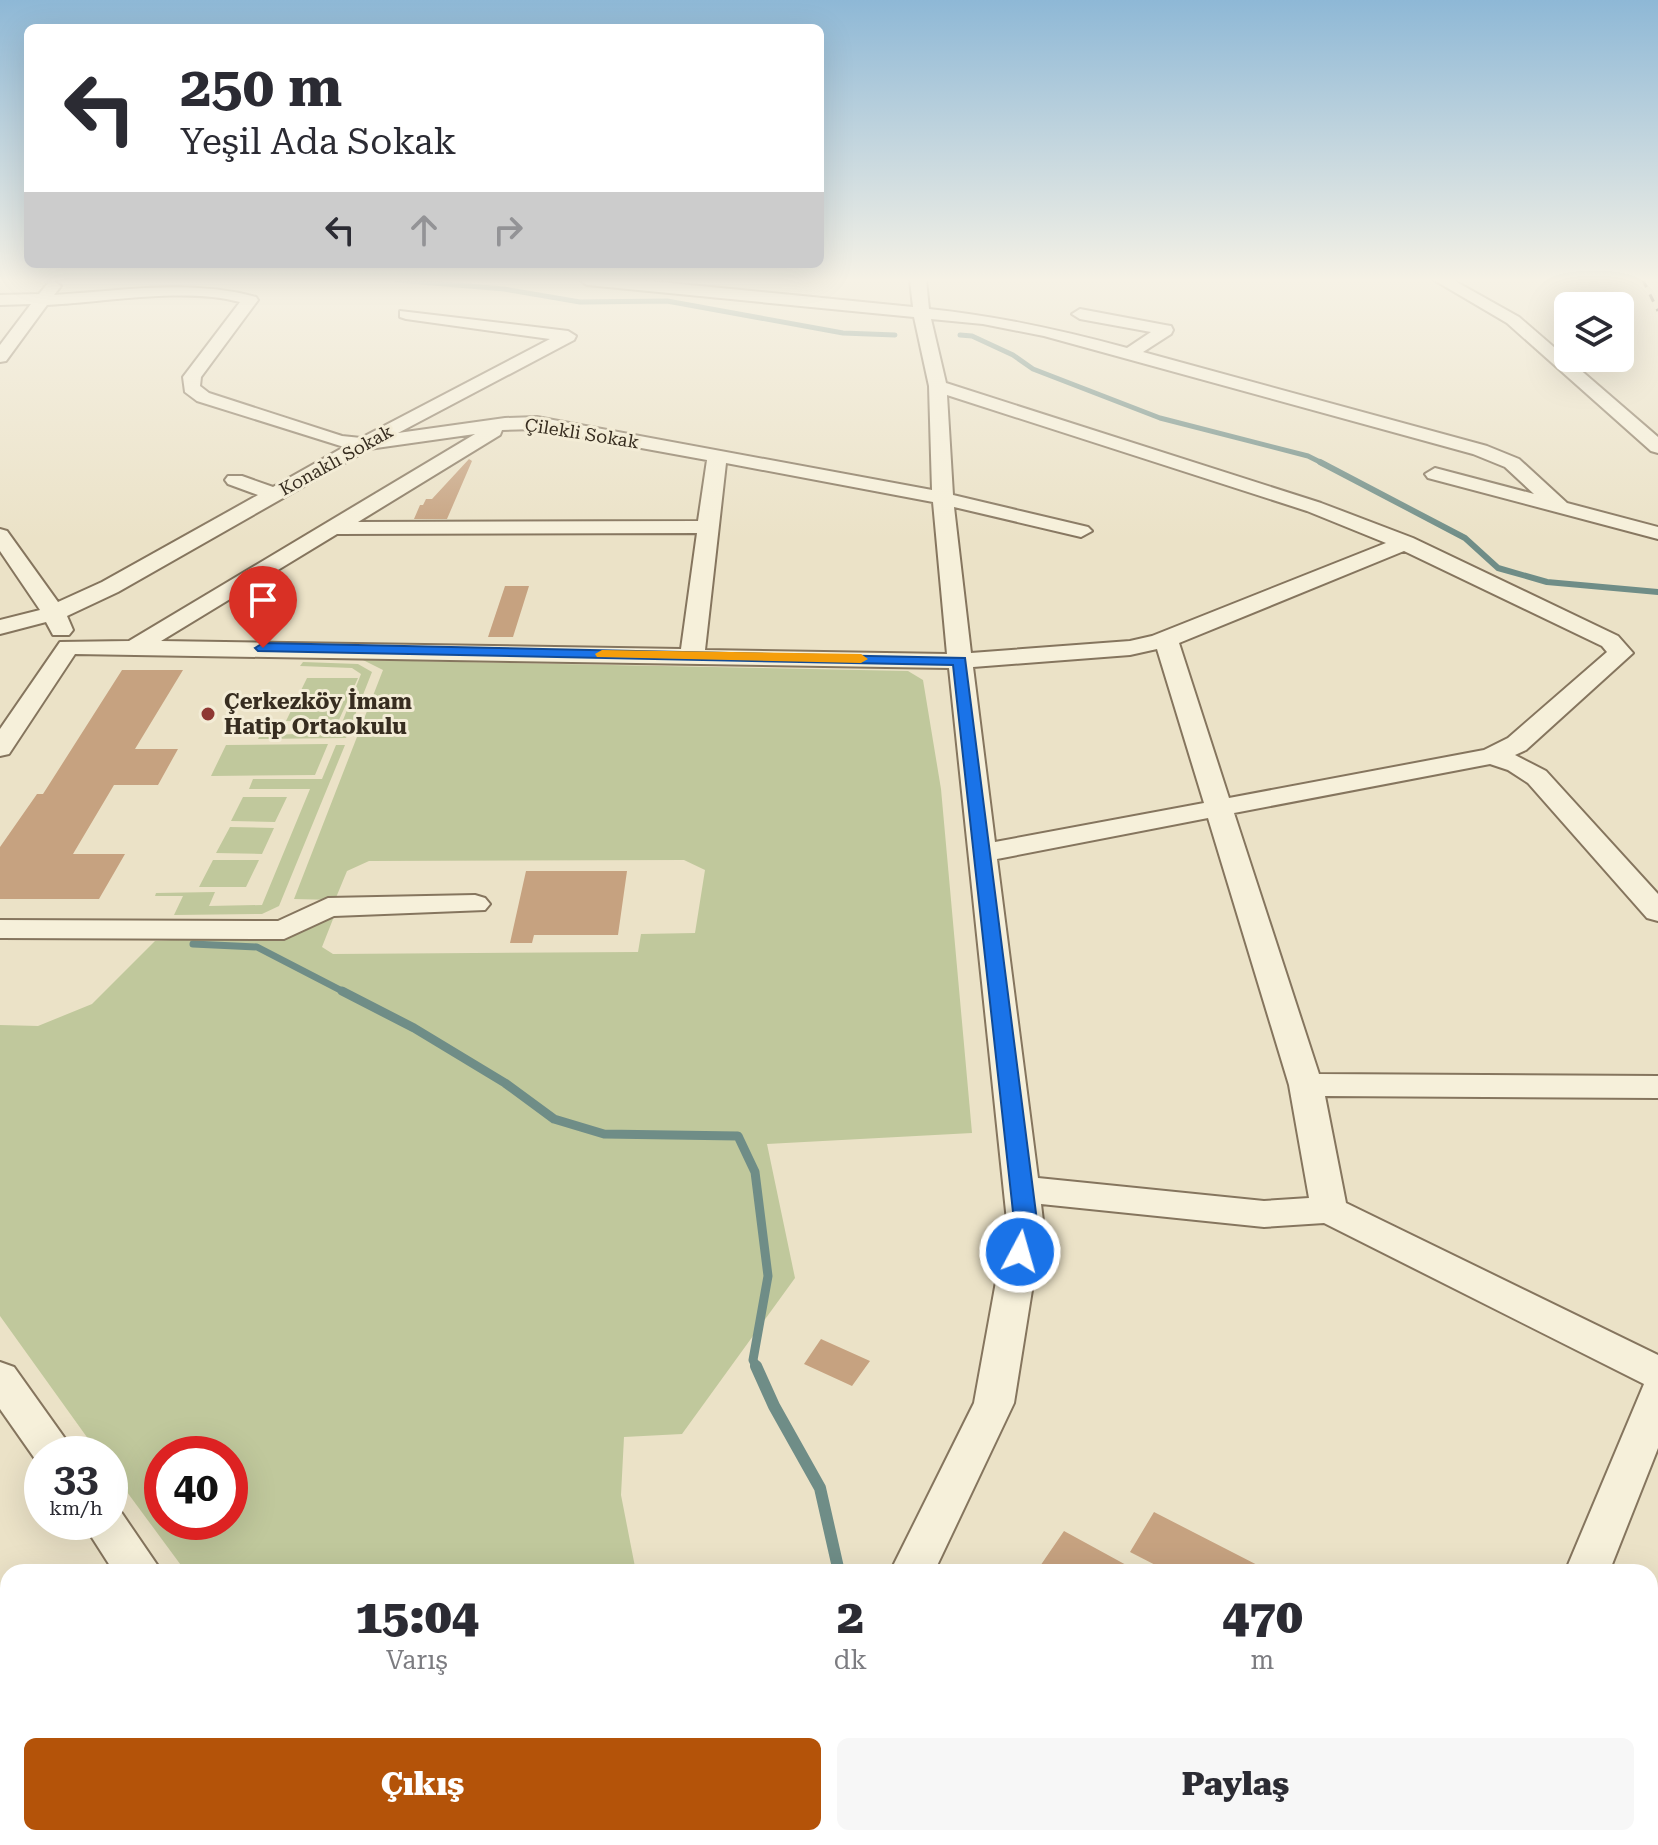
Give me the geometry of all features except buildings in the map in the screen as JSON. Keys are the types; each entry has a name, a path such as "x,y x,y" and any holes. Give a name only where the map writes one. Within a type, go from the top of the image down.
{"street":[{"name":"Çilekli Sokak","path":"200,366 192,377 191,388 217,401 340,441 364,444 505,424 537,423 912,491 1081,531"},
{"name":"Konaklı Sokak","path":"0,748 62,632 110,587 273,494 511,366"},
{"path":"916,1564 994,1403 1025,1221 960,661 943,500 938,386 933,366"},
{"path":"1173,366 1480,450 1512,463 1559,506"},
{"path":"1566,366 1658,447"},
{"path":"938,386 1314,507 1405,543 1610,641 1621,653 1517,744 1491,756 983,853"},
{"path":"136,647 505,424"},
{"path":"692,656 717,455"},
{"path":"1435,474 1658,533"},
{"path":"235,480 273,494"},
{"path":"333,528 708,527"},
{"path":"0,535 62,632"},
{"path":"0,627 62,632 136,647 960,661 1130,648 1166,639 1405,543"},
{"path":"1166,639 1306,1085 1329,1210"},
{"path":"1491,756 1517,764 1537,777 1658,912"},
{"path":"0,929 284,930 328,907 475,904"},
{"path":"1306,1085 1658,1087"},
{"path":"1022,1189 1264,1214 1329,1210 1658,1373"},
{"path":"0,1378 42,1436"},
{"path":"1590,1564 1658,1396"},
{"path":"117,1540 134,1564"}],"green space":[{"path":"363,660 908,671 923,680 941,789 972,1133 767,1144 795,1278 682,1434 624,1437 621,1495 634,1564 180,1564 162,1540 248,1540 248,1436 144,1436 144,1515 128,1493 128,1436 86,1436 0,1316 0,1025 38,1026 92,1004 155,941 288,933 335,914 322,947 333,954 638,952 641,934 695,933 705,870 684,860 369,861 347,871 335,900 294,899 383,670"},
{"path":"303,662 358,664 372,672 346,738 258,739 260,735 338,733 361,674 352,668 300,666"},
{"path":"307,678 358,678 338,722 286,721"},
{"path":"328,744 315,775 211,776 226,745"},
{"path":"336,745 345,745 279,906 262,914 174,915 183,896 155,896 156,893 215,892 209,906 262,905 310,789 249,789 253,779 322,779"},
{"path":"243,797 287,797 275,822 231,821"},
{"path":"230,827 274,828 262,854 216,853"},
{"path":"213,860 259,860 246,887 199,887"}],"waterway":[{"path":"1029,366 1160,418 1308,456 1320,462"},
{"path":"1320,462 1324,464"},
{"path":"1320,462 1465,538 1498,568 1547,582 1658,592"},
{"path":"193,944 257,947 346,993"},
{"path":"342,991 414,1028 505,1083 554,1119 604,1134 738,1136 755,1172 768,1276 753,1360 756,1366"},
{"path":"756,1366 774,1406 820,1488 837,1564"}],"slow traffic":[{"path":"602,654 861,659"}],"place":[{"name":"Çerkezköy İmam Hatip Ortaokulu","path":"208,714"}],"route":[{"path":"263,648 960,661 1025,1221 1020,1252"}]}
